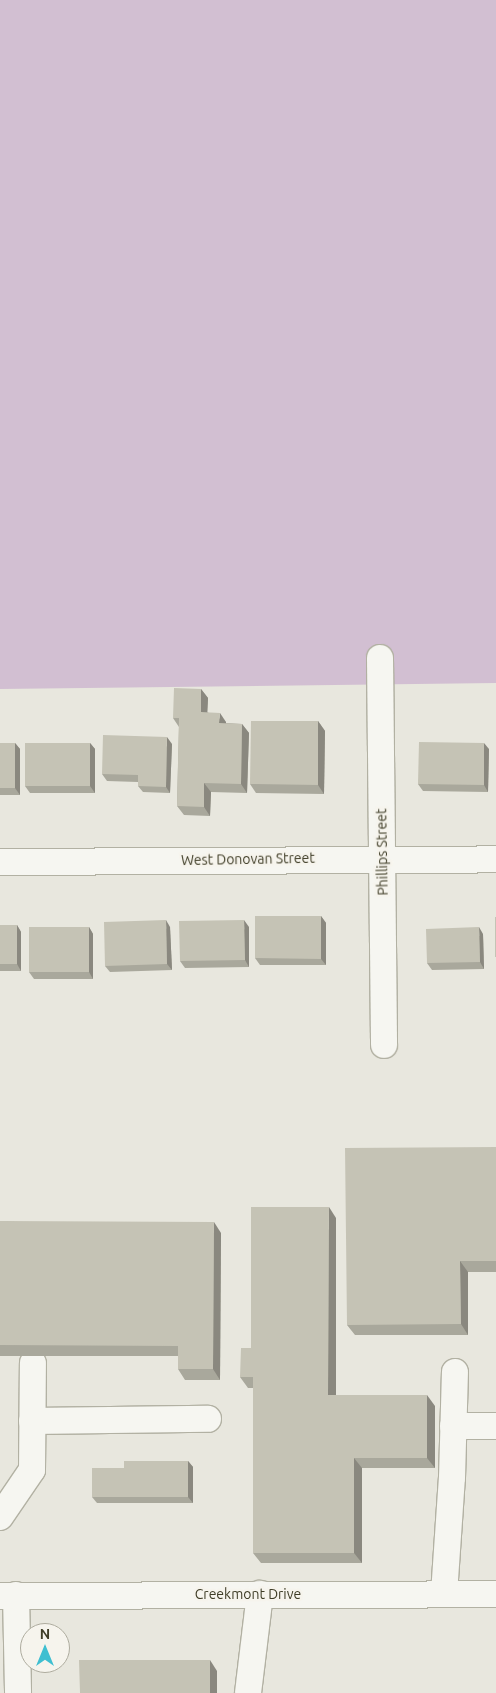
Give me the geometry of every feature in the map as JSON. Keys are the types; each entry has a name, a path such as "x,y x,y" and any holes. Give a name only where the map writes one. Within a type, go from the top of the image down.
{"street":[{"name":"Phillips Street","path":"380,658 384,1045"},
{"name":"West Donovan Street","path":"0,862 496,858"},
{"path":"0,1517 32,1470 33,1363"},
{"path":"444,1594 454,1372"},
{"path":"32,1421 208,1419"},
{"path":"453,1426 496,1426"},
{"path":"248,1693 260,1594"},
{"name":"Creekmont Drive","path":"8,1595 496,1594"},
{"path":"8,1595 18,1693"}],"shaded area":[{"path":"0,0 496,0 496,683 0,689"}],"building":[{"path":"174,688 201,689 201,712 220,713 219,723 242,724 241,784 204,783 204,807 177,806 179,718 173,718"},
{"path":"251,721 318,721 318,785 250,784"},
{"path":"103,735 167,737 166,787 138,786 138,775 102,774"},
{"path":"419,742 484,743 484,785 418,784"},
{"path":"0,743 15,743 15,788 0,788"},
{"path":"25,743 90,743 90,786 25,786"},
{"path":"255,916 321,916 321,959 255,958"},
{"path":"496,917 496,957 495,957"},
{"path":"166,920 167,964 105,966 104,922"},
{"path":"244,920 245,960 180,961 179,921"},
{"path":"0,925 17,925 17,964 0,964"},
{"path":"29,927 89,927 89,972 29,972"},
{"path":"479,927 480,962 427,963 426,929"},
{"path":"496,1147 496,1261 460,1261 461,1324 347,1325 345,1148"},
{"path":"251,1207 329,1207 328,1395 427,1395 427,1458 354,1458 354,1553 253,1553 253,1377 240,1377 241,1348 251,1348"},
{"path":"0,1221 214,1222 213,1369 178,1369 178,1346 0,1345"},
{"path":"124,1461 188,1461 188,1497 92,1497 92,1468 124,1468"},
{"path":"79,1660 210,1660 210,1693 80,1693"}]}
